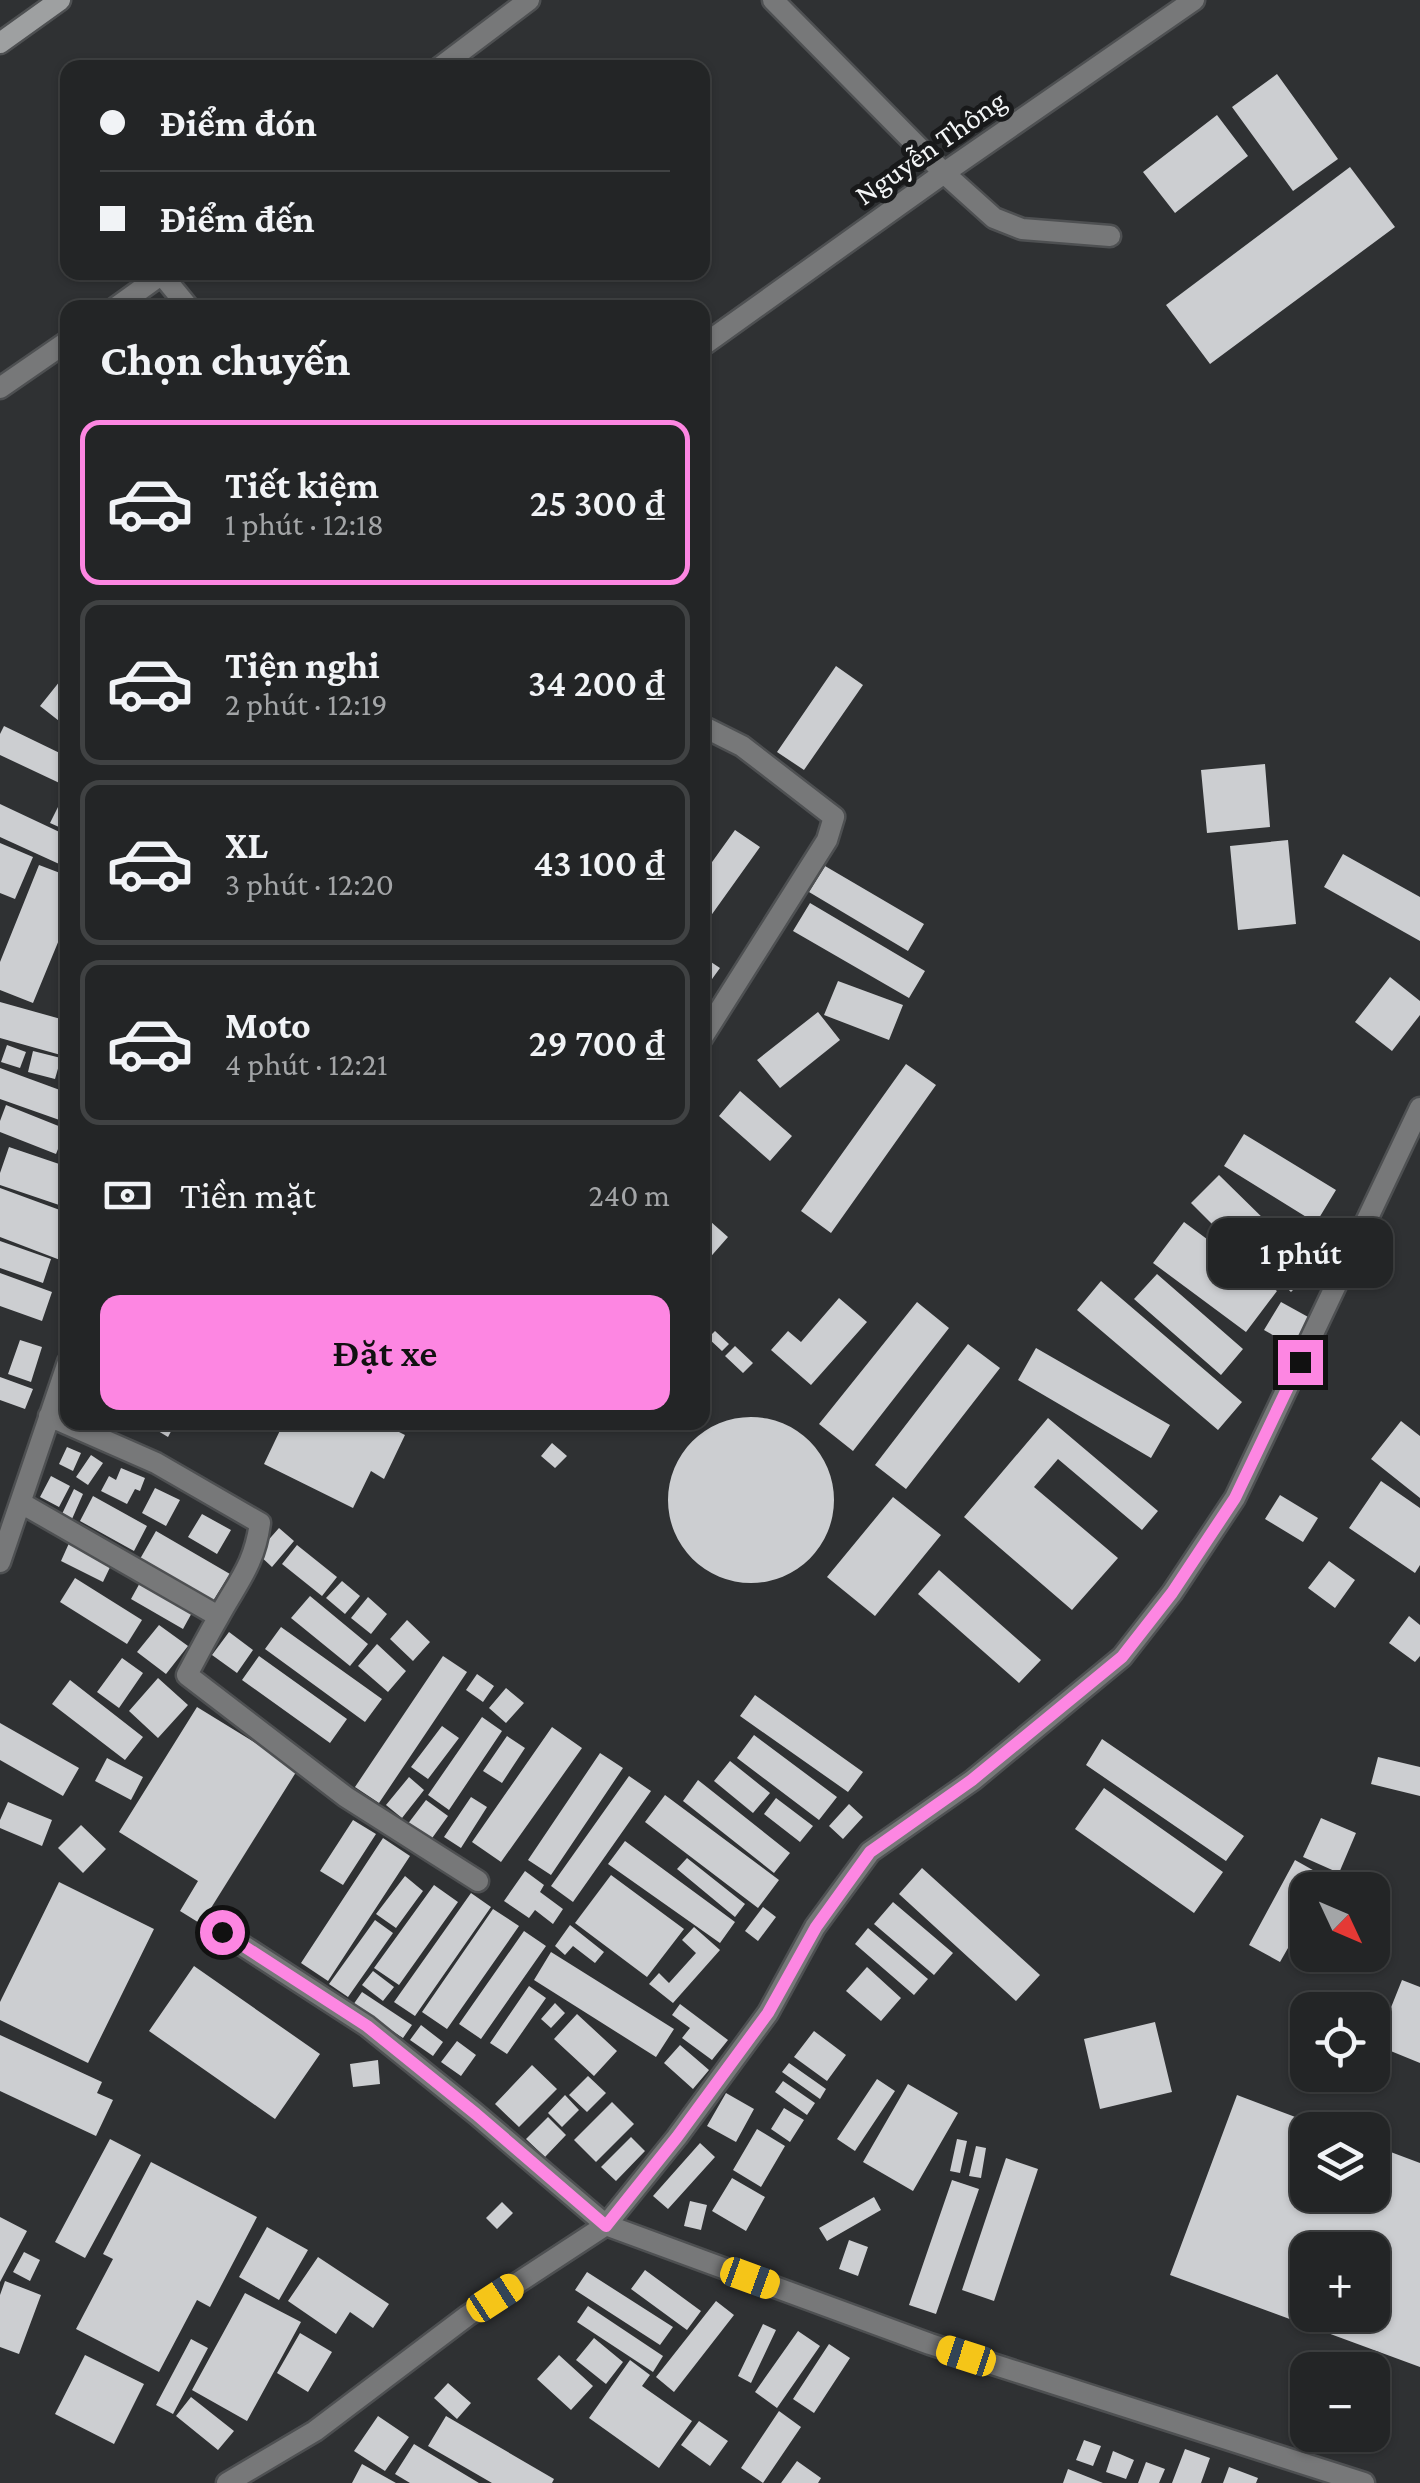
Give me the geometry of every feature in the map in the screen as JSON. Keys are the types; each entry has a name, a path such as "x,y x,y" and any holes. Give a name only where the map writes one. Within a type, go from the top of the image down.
{"main road":[{"path":"0,43 60,0"}],"street":[{"path":"449,60 528,0"},
{"path":"773,0 944,174 994,218 1022,229 1110,236"},
{"name":"Nguyễn Thông","path":"710,340 1194,0"},
{"path":"126,300 155,280"},
{"path":"168,280 184,300"},
{"path":"0,388 60,347"},
{"path":"710,730 742,746 834,816 827,840 710,1025"},
{"path":"227,2483 316,2431 467,2316 606,2226 768,2013 816,1927 870,1852 972,1780 1122,1657 1172,1593 1235,1498 1420,1108"},
{"path":"0,1562 60,1385"},
{"path":"49,1416 60,1421"},
{"path":"81,1430 156,1463 260,1522 256,1550 246,1574 187,1675 346,1796 478,1881"},
{"path":"21,1503 218,1616"},
{"path":"222,1932 367,2026 606,2226 930,2344 1364,2483"}],"building":[{"path":"1277,74 1338,159 1293,191 1232,107"},
{"path":"1217,115 1248,156 1175,213 1143,172"},
{"path":"1350,167 1395,227 1210,364 1166,305"},
{"path":"836,666 863,685 804,770 777,752"},
{"path":"60,681 60,722 40,706"},
{"path":"4,726 60,753 60,783 0,755"},
{"path":"1265,764 1270,827 1207,833 1201,770"},
{"path":"60,803 60,827 50,823"},
{"path":"0,804 60,832 60,864 0,837"},
{"path":"735,830 760,847 710,917 710,865"},
{"path":"1288,840 1296,924 1238,930 1230,846"},
{"path":"0,843 33,857 15,899 0,893"},
{"path":"1343,854 1420,897 1420,941 1324,887"},
{"path":"39,865 60,873 60,937 33,1003 0,990 0,962"},
{"path":"825,866 924,924 908,951 809,892"},
{"path":"810,903 925,971 909,998 793,931"},
{"path":"710,961 720,968 710,982"},
{"path":"1390,977 1420,1001 1420,1015 1392,1051 1355,1022"},
{"path":"838,981 903,1005 889,1040 824,1015"},
{"path":"0,1002 60,1019 60,1055 0,1038"},
{"path":"818,1012 840,1040 780,1088 757,1060"},
{"path":"7,1045 26,1052 20,1068 1,1062"},
{"path":"33,1051 60,1058 55,1079 28,1072"},
{"path":"906,1064 936,1085 831,1233 801,1211"},
{"path":"0,1068 60,1090 60,1120 0,1099"},
{"path":"740,1091 792,1136 770,1161 719,1116"},
{"path":"6,1105 60,1127 56,1154 0,1132"},
{"path":"1244,1134 1336,1190 1316,1223 1224,1166"},
{"path":"9,1147 60,1164 60,1205 0,1185"},
{"path":"1219,1175 1279,1234 1250,1262 1191,1203"},
{"path":"0,1188 60,1210 60,1260 0,1237"},
{"path":"710,1221 728,1237 710,1257"},
{"path":"1184,1222 1277,1291 1246,1332 1153,1263"},
{"path":"0,1241 51,1259 43,1283 0,1268"},
{"path":"1287,1245 1313,1270 1291,1292 1266,1268"},
{"path":"0,1273 52,1292 42,1321 0,1306"},
{"path":"1157,1274 1243,1349 1221,1375 1134,1299"},
{"path":"1101,1281 1242,1402 1218,1430 1077,1310"},
{"path":"839,1298 867,1322 811,1385 771,1350 788,1331 801,1342"},
{"path":"917,1302 949,1328 853,1451 819,1424"},
{"path":"1281,1302 1310,1318 1294,1347 1264,1330"},
{"path":"715,1331 729,1344 722,1351 710,1336"},
{"path":"20,1340 42,1347 31,1382 8,1374"},
{"path":"968,1344 1000,1368 906,1489 875,1465"},
{"path":"735,1346 753,1363 743,1373 725,1356"},
{"path":"1036,1348 1170,1425 1151,1458 1018,1380"},
{"path":"0,1377 33,1389 25,1409 0,1400"},
{"path":"1048,1418 1158,1511 1142,1530 1058,1459 1034,1487 1118,1558 1072,1610 964,1517"},
{"path":"735,1419 767,1419 797,1431 820,1454 832,1484 832,1516 820,1546 797,1569 767,1581 735,1581 705,1569 682,1546 670,1516 670,1484 682,1454 705,1431"},
{"path":"1401,1421 1420,1436 1420,1498 1371,1459"},
{"path":"280,1430 395,1430 405,1435 384,1479 371,1471 353,1508 264,1464"},
{"path":"552,1443 567,1456 555,1468 541,1456"},
{"path":"67,1447 81,1453 73,1471 59,1464"},
{"path":"91,1455 103,1463 88,1485 76,1477"},
{"path":"121,1468 145,1478 140,1491 135,1489 127,1504 101,1491 109,1476 116,1480"},
{"path":"51,1476 70,1486 59,1507 40,1497"},
{"path":"1381,1481 1420,1508 1420,1565 1415,1573 1349,1528"},
{"path":"155,1488 180,1500 166,1526 142,1513"},
{"path":"74,1489 83,1494 72,1519 62,1514"},
{"path":"1280,1495 1318,1518 1303,1542 1265,1519"},
{"path":"93,1496 147,1526 134,1551 80,1521"},
{"path":"893,1497 941,1535 875,1616 827,1577"},
{"path":"202,1514 231,1530 217,1554 188,1537"},
{"path":"279,1528 294,1541 272,1567 257,1553"},
{"path":"156,1531 230,1574 213,1601 140,1559"},
{"path":"70,1541 113,1561 103,1582 61,1561"},
{"path":"297,1545 337,1577 322,1596 282,1564"},
{"path":"1329,1561 1355,1580 1335,1608 1308,1588"},
{"path":"939,1570 1041,1660 1019,1683 918,1594"},
{"path":"75,1578 142,1620 127,1644 60,1602"},
{"path":"142,1579 194,1609 183,1629 131,1599"},
{"path":"342,1581 360,1596 345,1614 326,1598"},
{"path":"310,1596 368,1644 350,1666 291,1618"},
{"path":"368,1597 387,1614 371,1634 351,1618"},
{"path":"1409,1616 1420,1625 1420,1656 1415,1662 1389,1643"},
{"path":"407,1620 430,1642 413,1661 390,1639"},
{"path":"159,1625 188,1646 166,1674 137,1652"},
{"path":"281,1627 382,1699 365,1722 265,1649"},
{"path":"229,1632 253,1650 237,1673 212,1655"},
{"path":"377,1644 406,1671 388,1692 358,1666"},
{"path":"259,1656 347,1719 330,1743 242,1680"},
{"path":"443,1656 467,1672 379,1803 355,1787"},
{"path":"122,1658 143,1673 119,1708 97,1692"},
{"path":"477,1674 494,1686 483,1702 466,1690"},
{"path":"158,1678 188,1705 158,1738 129,1711"},
{"path":"70,1680 143,1737 125,1760 52,1704"},
{"path":"506,1688 524,1703 506,1723 489,1708"},
{"path":"755,1695 863,1772 848,1792 740,1716"},
{"path":"197,1707 298,1769 201,1924 180,1911 198,1881 119,1832"},
{"path":"482,1717 502,1731 449,1810 428,1795"},
{"path":"0,1723 79,1768 63,1796 0,1760"},
{"path":"442,1726 459,1738 428,1779 411,1767"},
{"path":"552,1727 582,1748 501,1862 472,1842"},
{"path":"754,1735 837,1797 819,1820 737,1758"},
{"path":"507,1736 525,1748 502,1783 483,1771"},
{"path":"1102,1739 1244,1836 1226,1861 1086,1765"},
{"path":"600,1753 623,1768 551,1875 528,1860"},
{"path":"1378,1757 1420,1767 1420,1796 1371,1784"},
{"path":"107,1758 143,1777 131,1800 95,1781"},
{"path":"730,1761 770,1793 753,1813 714,1781"},
{"path":"629,1776 651,1791 573,1902 551,1886"},
{"path":"409,1777 424,1790 402,1818 386,1805"},
{"path":"698,1780 790,1853 774,1873 683,1801"},
{"path":"1104,1788 1223,1872 1194,1913 1075,1829"},
{"path":"665,1795 779,1880 758,1908 645,1822"},
{"path":"471,1797 487,1807 461,1848 444,1837"},
{"path":"776,1798 813,1826 800,1842 764,1814"},
{"path":"426,1800 448,1816 430,1841 407,1825"},
{"path":"8,1802 52,1820 42,1846 0,1828"},
{"path":"849,1804 863,1817 843,1839 829,1826"},
{"path":"1321,1818 1356,1833 1339,1872 1303,1857"},
{"path":"353,1820 376,1834 343,1885 320,1871"},
{"path":"81,1825 106,1849 83,1873 58,1848"},
{"path":"383,1838 410,1856 328,1981 301,1963"},
{"path":"625,1841 735,1922 720,1943 608,1864"},
{"path":"687,1858 745,1904 735,1917 677,1869"},
{"path":"1295,1860 1316,1872 1290,1872 1290,1944 1280,1962 1249,1945"},
{"path":"922,1868 1040,1975 1016,2001 899,1894"},
{"path":"525,1871 544,1885 540,1892 563,1909 553,1924 535,1910 529,1918 504,1901"},
{"path":"611,1875 684,1929 647,1977 575,1923"},
{"path":"405,1876 423,1891 396,1928 376,1914"},
{"path":"59,1882 154,1929 88,2063 0,2020 0,2002"},
{"path":"434,1885 458,1902 399,1985 374,1968"},
{"path":"471,1893 491,1907 415,2016 394,2002"},
{"path":"893,1902 953,1953 934,1975 874,1924"},
{"path":"763,1907 776,1917 758,1941 745,1931"},
{"path":"493,1909 519,1926 447,2029 422,2012"},
{"path":"375,1920 393,1933 348,1997 329,1984"},
{"path":"570,1925 604,1952 595,1963 573,1946 565,1955 555,1946"},
{"path":"694,1927 720,1950 673,2003 649,1984 659,1973 669,1983 696,1953 682,1940"},
{"path":"868,1928 928,1979 914,1995 855,1944"},
{"path":"524,1931 546,1946 481,2039 459,2024"},
{"path":"551,1952 674,2029 656,2057 534,1980"},
{"path":"194,1966 320,2054 275,2119 149,2031"},
{"path":"867,1967 901,1998 881,2021 846,1991"},
{"path":"373,1971 394,1987 383,2001 362,1985"},
{"path":"1402,1980 1420,1987 1420,2063 1390,2051 1390,2010"},
{"path":"529,1986 546,1998 507,2054 490,2043"},
{"path":"362,1992 412,2025 403,2038 353,2005"},
{"path":"555,2003 565,2013 551,2028 541,2019"},
{"path":"680,2004 728,2040 712,2060 682,2038 690,2028 672,2015"},
{"path":"577,2014 617,2051 594,2076 554,2039"},
{"path":"1155,2022 1172,2092 1100,2109 1084,2039"},
{"path":"421,2025 443,2042 433,2056 410,2040"},
{"path":"814,2031 846,2055 827,2081 794,2057"},
{"path":"0,2035 102,2082 97,2093 113,2100 96,2136 0,2091"},
{"path":"457,2041 476,2055 461,2076 441,2062"},
{"path":"680,2045 709,2070 693,2089 664,2063"},
{"path":"378,2060 380,2084 353,2087 350,2064"},
{"path":"789,2063 826,2089 820,2099 782,2072"},
{"path":"532,2065 557,2089 519,2127 495,2104"},
{"path":"588,2076 606,2093 587,2112 569,2095"},
{"path":"877,2079 895,2091 855,2151 837,2139"},
{"path":"783,2081 815,2103 807,2115 775,2092"},
{"path":"908,2084 958,2113 913,2191 863,2162"},
{"path":"726,2093 754,2109 736,2142 707,2126"},
{"path":"565,2095 579,2110 562,2127 548,2113"},
{"path":"1237,2095 1290,2115 1290,2212 1390,2212 1390,2152 1420,2163 1420,2367 1390,2356 1390,2352 1379,2352 1325,2332 1390,2332 1390,2232 1290,2232 1290,2319 1170,2275"},
{"path":"612,2102 634,2124 596,2162 574,2140"},
{"path":"784,2108 804,2120 790,2142 771,2129"},
{"path":"548,2117 566,2135 545,2157 526,2139"},
{"path":"757,2129 785,2146 761,2187 733,2170"},
{"path":"631,2137 645,2151 616,2181 601,2167"},
{"path":"110,2139 141,2155 85,2258 55,2242"},
{"path":"957,2139 967,2141 960,2173 950,2171"},
{"path":"700,2143 715,2157 668,2209 653,2196"},
{"path":"976,2146 986,2148 981,2178 969,2176"},
{"path":"1006,2158 1038,2169 994,2301 962,2290"},
{"path":"151,2162 257,2217 210,2307 197,2300 159,2372 76,2329 113,2259 103,2254"},
{"path":"732,2178 765,2197 746,2231 712,2211"},
{"path":"952,2180 979,2189 936,2314 909,2305"},
{"path":"874,2197 881,2210 827,2241 819,2228"},
{"path":"690,2201 707,2205 701,2230 684,2226"},
{"path":"502,2202 513,2213 497,2229 486,2218"},
{"path":"0,2217 27,2231 0,2282"},
{"path":"267,2227 308,2250 279,2300 239,2277"},
{"path":"849,2240 868,2247 858,2276 839,2269"},
{"path":"24,2252 40,2260 30,2281 13,2272"},
{"path":"318,2257 389,2304 373,2328 350,2312 336,2334 288,2301"},
{"path":"645,2270 701,2311 687,2330 631,2289"},
{"path":"587,2272 673,2327 660,2345 575,2290"},
{"path":"5,2281 41,2295 19,2354 0,2347 0,2295"},
{"path":"245,2293 301,2322 247,2421 192,2390"},
{"path":"716,2301 734,2315 674,2392 656,2377"},
{"path":"588,2306 663,2356 653,2372 577,2322"},
{"path":"763,2324 776,2330 751,2383 738,2376"},
{"path":"798,2331 820,2346 777,2408 755,2392"},
{"path":"300,2333 332,2352 308,2392 277,2373"},
{"path":"594,2338 623,2362 606,2384 576,2360"},
{"path":"191,2339 208,2348 173,2414 156,2405"},
{"path":"829,2344 850,2358 814,2413 793,2399"},
{"path":"85,2355 144,2384 114,2444 55,2414"},
{"path":"559,2355 593,2386 571,2410 537,2379"},
{"path":"630,2360 650,2375 642,2386 692,2421 659,2468 589,2418"},
{"path":"448,2383 471,2403 457,2419 434,2398"},
{"path":"191,2397 234,2431 218,2450 176,2416"},
{"path":"779,2411 801,2427 763,2483 741,2468"},
{"path":"378,2416 409,2437 385,2471 354,2451"},
{"path":"446,2416 554,2479 552,2483 492,2483 428,2446"},
{"path":"699,2421 728,2441 710,2466 681,2445"},
{"path":"1084,2440 1101,2446 1093,2466 1076,2460"},
{"path":"414,2444 479,2483 410,2483 395,2474"},
{"path":"1185,2449 1210,2458 1201,2483 1172,2483"},
{"path":"1113,2451 1134,2460 1126,2479 1106,2472"},
{"path":"797,2461 821,2478 818,2483 781,2483"},
{"path":"1146,2462 1165,2469 1159,2483 1138,2483"},
{"path":"362,2464 396,2483 352,2483"},
{"path":"1229,2467 1258,2478 1256,2483 1223,2483"},
{"path":"1068,2469 1103,2483 1063,2483"}],"route":[{"path":"222,1932 367,2026 606,2226 768,2013 816,1927 870,1852 972,1780 1122,1657 1172,1593 1235,1498 1300,1362"}]}
